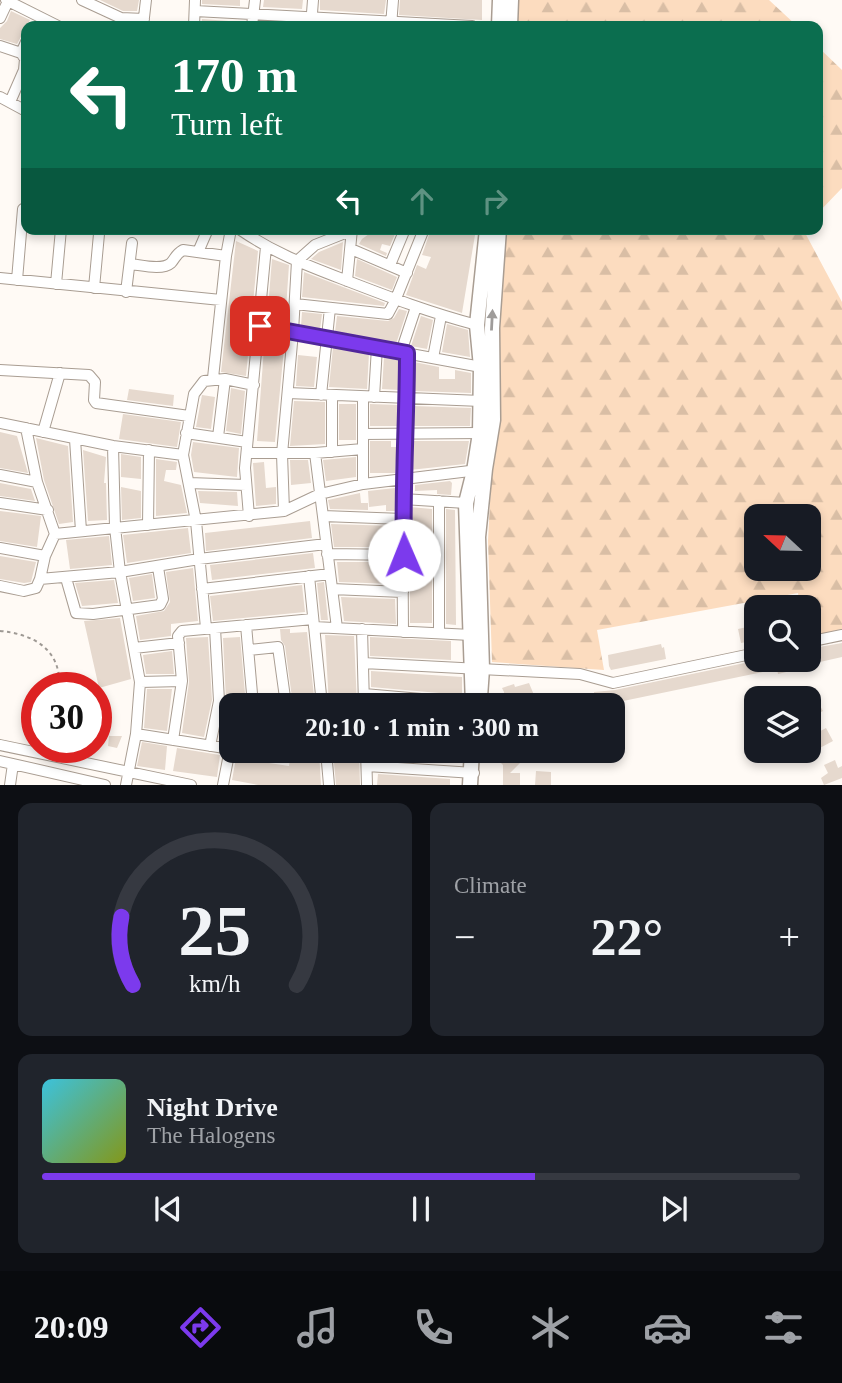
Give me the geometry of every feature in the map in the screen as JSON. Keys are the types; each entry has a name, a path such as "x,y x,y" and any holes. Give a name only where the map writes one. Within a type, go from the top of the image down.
{"street":[{"path":"82,0 119,21"},
{"path":"144,21 146,0"},
{"path":"194,21 195,0"},
{"path":"252,21 255,0"},
{"path":"311,21 313,0"},
{"path":"391,21 393,0"},
{"path":"499,21 500,0"},
{"path":"510,21 511,0"},
{"path":"0,18 7,1 36,21"},
{"path":"195,11 303,21"},
{"path":"0,46 21,53"},
{"path":"21,73 5,100 21,108"},
{"path":"17,280 21,233"},
{"path":"56,284 60,235"},
{"path":"94,288 99,235"},
{"path":"198,252 205,235"},
{"path":"214,378 230,235"},
{"path":"248,235 266,247 297,261 395,301 477,325"},
{"path":"284,511 282,454 297,261 315,245 340,235"},
{"path":"347,281 352,235"},
{"path":"390,265 402,235"},
{"path":"295,304 387,314 395,301 422,235"},
{"path":"476,693 481,401 477,325 485,235"},
{"path":"477,668 471,635 466,503 480,470 494,420 492,328 499,235"},
{"path":"126,292 132,243"},
{"path":"249,516 247,448 266,247"},
{"path":"351,249 407,272"},
{"path":"130,264 163,267 169,265 179,252 226,256"},
{"path":"0,278 221,300"},
{"path":"403,632 402,478 407,398 404,352 416,307"},
{"path":"330,308 327,395 332,452"},
{"path":"433,358 442,316"},
{"path":"260,326 481,367"},
{"path":"363,484 363,434 377,347"},
{"path":"0,370 92,377 95,382 96,403 189,415"},
{"path":"43,432 60,373"},
{"path":"210,746 219,701 190,483 183,455 189,415 200,383 214,378 254,385"},
{"path":"218,437 225,379"},
{"path":"288,393 481,401"},
{"path":"0,424 113,446 183,455"},
{"path":"0,586 30,591 36,588 45,556 55,534 37,482 26,428"},
{"path":"186,433 218,437 247,448 282,454 363,449"},
{"path":"363,434 480,433"},
{"path":"75,439 81,531"},
{"path":"113,446 115,527 120,572 140,682 136,734 126,785"},
{"path":"148,525 149,450"},
{"path":"315,453 337,628"},
{"path":"55,534 284,511 320,494 363,484 480,470"},
{"path":"0,475 37,482"},
{"path":"190,483 246,485"},
{"path":"403,499 466,503"},
{"path":"439,501 439,634"},
{"path":"0,503 48,510"},
{"path":"323,516 403,519"},
{"path":"0,548 45,556"},
{"path":"40,579 120,572 199,559 327,549 404,555"},
{"path":"66,578 78,614 156,606 162,602 158,567"},
{"path":"202,589 330,574"},
{"path":"309,576 320,693"},
{"path":"332,589 403,592"},
{"path":"173,740 181,681 178,636 182,631 314,622 337,628 471,635"},
{"path":"246,625 252,693"},
{"path":"362,629 364,693"},
{"path":"821,639 842,635"},
{"path":"134,648 178,643"},
{"path":"249,650 278,647 284,693"},
{"path":"363,663 580,674 613,683 744,656"},
{"path":"140,682 181,681"},
{"path":"136,734 219,748"},
{"path":"0,745 191,785"},
{"path":"0,761 105,785"},
{"path":"223,785 230,763"},
{"path":"327,763 329,785"},
{"path":"10,785 13,764"},
{"path":"367,785 366,766 474,779"}],"path":[{"path":"0,631 26,636 50,650 57,662 58,672"}],"green space":[{"path":"504,0 769,0 792,21 504,21"},
{"path":"823,52 842,70 842,188 823,208"},
{"path":"504,235 806,235 842,302 842,629 821,634 821,595 744,595 744,603 597,630 604,670 492,662 488,541"}],"building":[{"path":"100,0 139,0 137,11 123,11"},
{"path":"202,0 240,0 240,6 202,4"},
{"path":"264,0 303,0 302,9 263,7"},
{"path":"320,0 386,0 384,14 320,10"},
{"path":"400,0 482,0 482,20 399,15"},
{"path":"11,11 30,20 21,21 21,37 17,44 0,39 0,28"},
{"path":"368,235 395,235 390,246 382,244 380,250 387,253 386,256 359,244"},
{"path":"429,235 475,235 462,313 406,295 417,265 426,269 431,257 422,255"},
{"path":"236,241 258,251 246,376 221,372"},
{"path":"343,242 341,270 311,259 319,252"},
{"path":"272,259 289,265 285,323 267,320"},
{"path":"357,259 397,277 392,290 355,276"},
{"path":"304,272 385,303 384,306 302,297"},
{"path":"399,309 407,311 396,344 335,332 337,316 388,321 394,318"},
{"path":"302,312 322,314 320,330 301,326"},
{"path":"421,316 433,320 427,349 411,346"},
{"path":"447,324 468,330 470,357 442,352"},
{"path":"265,335 285,338 275,442 257,441"},
{"path":"333,347 369,354 367,389 329,387"},
{"path":"298,355 317,357 314,387 296,386"},
{"path":"384,357 399,360 399,390 382,389"},
{"path":"414,362 439,367 439,379 455,379 455,370 471,373 471,393 414,391"},
{"path":"231,388 245,391 241,434 226,431"},
{"path":"129,389 174,395 173,406 127,400"},
{"path":"202,395 215,397 211,429 196,427"},
{"path":"294,401 325,402 325,444 290,446"},
{"path":"339,404 356,404 356,440 339,440"},
{"path":"370,404 399,405 399,426 370,426"},
{"path":"414,406 471,408 470,426 414,426"},
{"path":"123,414 181,422 177,447 119,439"},
{"path":"0,432 17,436 28,473 0,468"},
{"path":"36,438 68,446 73,522 59,524 44,480"},
{"path":"370,441 391,441 391,447 397,447 395,473 370,473"},
{"path":"413,441 469,441 465,464 410,470"},
{"path":"193,442 239,448 237,477 194,472 191,455"},
{"path":"83,450 106,457 104,483 107,520 88,521"},
{"path":"121,454 141,457 141,479 121,477"},
{"path":"356,457 356,477 326,481 323,460"},
{"path":"156,459 177,462 176,470 166,470 164,481 181,485 187,513 156,516"},
{"path":"290,460 308,460 311,483 291,485"},
{"path":"264,462 266,488 276,487 276,504 256,506 253,463"},
{"path":"450,481 451,495 437,494 437,490 415,491 415,485"},
{"path":"0,483 31,489 35,501 0,496"},
{"path":"121,487 141,491 141,518 122,520"},
{"path":"395,488 395,511 386,511 386,505 369,507 368,491"},
{"path":"198,491 237,492 238,506 200,503"},
{"path":"360,493 361,503 368,503 368,510 330,509 328,500"},
{"path":"410,507 432,509 432,623 410,623"},
{"path":"446,509 455,510 456,625 446,624"},
{"path":"0,511 41,516 37,547 0,541"},
{"path":"310,521 312,538 206,551 205,533"},
{"path":"331,524 395,526 395,547 334,547"},
{"path":"188,528 191,553 127,563 123,535"},
{"path":"109,536 112,565 70,569 66,540"},
{"path":"313,553 315,568 212,580 210,565"},
{"path":"0,556 36,562 31,582 0,579"},
{"path":"337,562 395,562 394,584 339,582"},
{"path":"193,568 198,621 171,624 171,636 140,640 136,616 164,611 170,602 166,572"},
{"path":"152,574 155,598 133,601 129,578"},
{"path":"114,580 118,603 82,606 75,583"},
{"path":"324,582 328,620 321,620 317,583"},
{"path":"302,585 305,612 213,621 210,596"},
{"path":"341,597 395,599 396,624 344,621"},
{"path":"120,618 131,679 112,684 112,672 95,672 84,621"},
{"path":"744,628 744,642 741,643 738,629"},
{"path":"280,629 290,629 290,633 307,632 314,693 291,693 285,646 281,640"},
{"path":"325,635 354,636 356,693 328,693"},
{"path":"208,637 212,700 204,737 182,733 189,682 186,638"},
{"path":"240,637 245,693 226,693 223,638"},
{"path":"370,637 451,641 451,660 370,656"},
{"path":"842,643 842,657 821,662 821,647"},
{"path":"661,644 666,659 611,670 609,666 608,655"},
{"path":"172,651 174,674 146,674 143,655"},
{"path":"744,663 744,672 763,672 625,701 625,693 594,693"},
{"path":"371,671 462,677 462,693 371,687"},
{"path":"529,683 533,693 504,693 502,688 514,684 515,687"},
{"path":"147,689 172,689 167,731 144,728"},
{"path":"826,728 833,741 821,747 821,731"},
{"path":"112,736 122,736 117,748 112,747"},
{"path":"142,742 167,746 165,770 137,766"},
{"path":"177,748 219,755 217,777 173,771"},
{"path":"835,760 838,768 842,766 842,778 824,785 821,778 828,773 824,765"},
{"path":"235,763 289,766 289,763 320,763 321,785 258,785 232,780"},
{"path":"334,763 359,763 360,785 336,785"},
{"path":"501,763 520,763 510,773 520,773 520,785 503,785"},
{"path":"536,771 551,772 551,785 535,785"},
{"path":"378,774 450,779 450,785 377,785"}],"route":[{"path":"260,326 407,353 406,435 402,478 404,555"}]}
